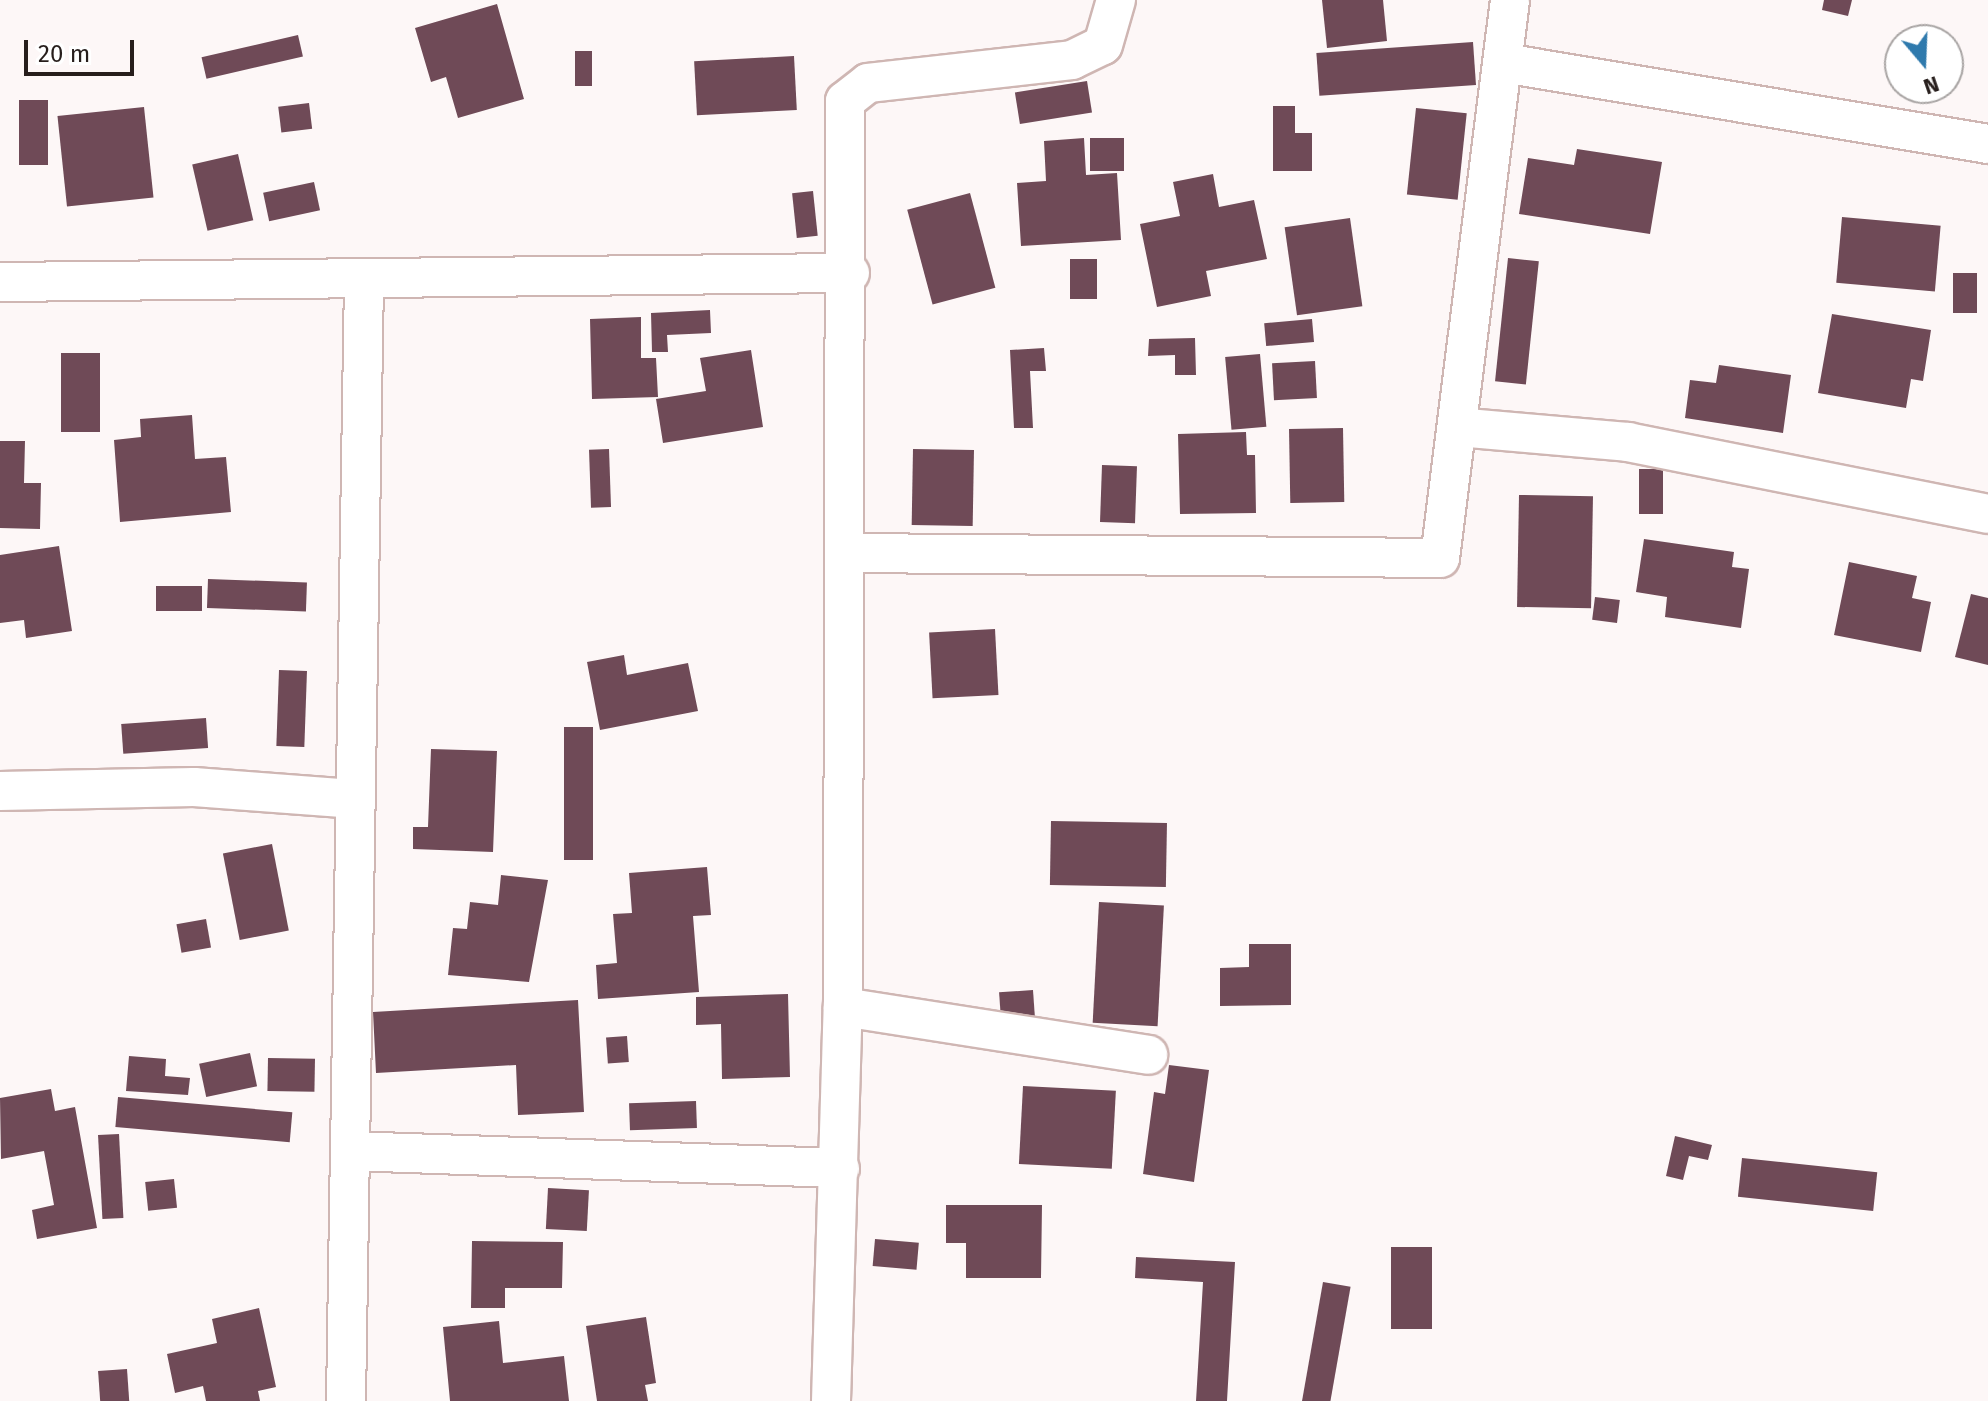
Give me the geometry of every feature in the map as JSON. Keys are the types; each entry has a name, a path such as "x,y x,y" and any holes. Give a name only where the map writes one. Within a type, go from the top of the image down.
{"street":[{"path":"831,1401 843,1007 850,273 840,131 845,101 868,83 1072,60 1103,45 1116,0"},
{"path":"847,553 1440,558 1510,0"},
{"path":"1504,63 1988,144"},
{"path":"0,282 850,273"},
{"path":"346,1401 353,799 364,280"},
{"path":"1457,427 1628,442 1988,514"},
{"path":"0,791 194,787 353,799"},
{"path":"843,1007 1148,1055"},
{"path":"350,1151 840,1168"}],"building":[{"path":"1322,0 1383,0 1387,41 1327,48"},
{"path":"1824,0 1852,0 1848,16 1822,10"},
{"path":"497,4 524,99 458,118 446,77 431,82 415,28"},
{"path":"298,35 303,56 206,79 202,57"},
{"path":"1473,42 1476,85 1319,96 1316,53"},
{"path":"575,51 592,51 592,86 575,86"},
{"path":"794,56 797,110 697,115 694,61"},
{"path":"1087,81 1092,113 1020,124 1015,92"},
{"path":"19,100 48,100 48,165 19,165"},
{"path":"309,103 312,129 281,133 278,107"},
{"path":"1273,106 1295,106 1295,133 1312,133 1312,171 1273,171"},
{"path":"144,107 154,198 67,207 57,116"},
{"path":"1416,108 1467,113 1458,200 1407,195"},
{"path":"1084,138 1086,175 1117,173 1121,240 1021,246 1017,183 1046,181 1044,141"},
{"path":"1090,138 1124,138 1124,171 1090,171"},
{"path":"1577,149 1662,162 1650,234 1519,214 1528,158 1574,165"},
{"path":"238,154 253,220 208,231 192,165"},
{"path":"1213,174 1219,207 1254,200 1267,259 1206,271 1211,296 1157,307 1140,224 1180,216 1173,182"},
{"path":"314,182 320,210 269,221 263,193"},
{"path":"813,191 818,236 797,238 792,193"},
{"path":"970,193 995,288 933,304 907,210"},
{"path":"1842,217 1941,226 1935,291 1836,283"},
{"path":"1350,218 1362,306 1297,315 1285,227"},
{"path":"1508,258 1539,261 1526,385 1495,381"},
{"path":"1070,259 1097,259 1097,299 1070,299"},
{"path":"1953,273 1977,273 1977,313 1953,313"},
{"path":"710,310 711,333 667,335 668,352 652,352 651,313"},
{"path":"1832,314 1931,330 1923,381 1911,379 1906,408 1818,393"},
{"path":"641,317 641,358 656,358 658,397 592,399 590,319"},
{"path":"1312,319 1314,342 1266,346 1264,323"},
{"path":"1195,338 1196,375 1175,375 1175,355 1148,356 1149,339"},
{"path":"1044,348 1046,371 1030,371 1033,428 1014,428 1010,350"},
{"path":"751,350 763,427 663,443 656,399 706,391 700,358"},
{"path":"61,353 100,353 100,432 61,432"},
{"path":"1260,354 1266,427 1231,430 1225,357"},
{"path":"1315,361 1317,398 1274,400 1272,363"},
{"path":"1719,365 1791,375 1783,433 1685,418 1690,380 1716,383"},
{"path":"192,415 195,459 226,457 231,512 120,522 114,440 141,437 140,419"},
{"path":"1343,428 1344,502 1290,503 1289,429"},
{"path":"1246,432 1247,455 1255,455 1256,513 1180,514 1178,434"},
{"path":"0,441 25,441 24,483 41,483 40,529 0,528"},
{"path":"609,449 611,507 591,508 589,450"},
{"path":"913,449 974,450 973,526 912,525"},
{"path":"1102,465 1137,466 1135,523 1100,522"},
{"path":"1639,469 1663,469 1663,514 1639,514"},
{"path":"1519,495 1593,496 1591,608 1517,607"},
{"path":"1644,539 1734,552 1732,567 1749,569 1741,628 1665,617 1667,597 1636,592"},
{"path":"59,546 72,631 26,638 24,620 0,623 0,555"},
{"path":"1849,562 1917,576 1912,598 1931,602 1921,652 1834,635"},
{"path":"208,579 307,582 306,611 207,608"},
{"path":"156,586 202,586 202,611 156,611"},
{"path":"1971,594 1988,598 1988,665 1955,657"},
{"path":"1595,597 1620,600 1617,623 1592,620"},
{"path":"995,629 998,695 933,698 929,632"},
{"path":"624,655 627,675 688,663 698,711 600,730 587,662"},
{"path":"279,670 307,671 304,747 276,746"},
{"path":"206,718 208,748 123,754 121,724"},
{"path":"564,727 593,727 593,860 564,860"},
{"path":"431,749 497,751 493,852 413,849 413,827 428,827"},
{"path":"1051,821 1167,823 1166,887 1050,885"},
{"path":"272,844 289,930 240,940 223,854"},
{"path":"707,867 711,915 693,916 699,992 598,999 596,965 617,963 613,914 632,913 629,873"},
{"path":"501,875 548,880 529,982 448,975 453,928 467,929 470,902 498,905"},
{"path":"1099,902 1164,905 1158,1026 1093,1023"},
{"path":"206,919 211,948 181,953 176,924"},
{"path":"1249,944 1291,944 1291,1005 1220,1006 1220,968 1249,967"},
{"path":"1033,990 1035,1016 1001,1018 999,992"},
{"path":"788,994 790,1077 722,1079 721,1024 696,1025 696,997"},
{"path":"578,1000 584,1112 518,1115 516,1065 376,1073 373,1012"},
{"path":"627,1036 629,1062 608,1063 606,1037"},
{"path":"250,1053 257,1086 206,1097 199,1064"},
{"path":"129,1056 166,1059 165,1076 190,1078 188,1095 126,1091"},
{"path":"268,1058 315,1059 314,1092 267,1091"},
{"path":"1169,1065 1209,1070 1194,1182 1143,1174 1154,1092 1165,1094"},
{"path":"1023,1086 1116,1091 1112,1169 1019,1164"},
{"path":"51,1089 55,1111 75,1107 97,1228 37,1239 32,1210 54,1205 44,1151 1,1159 0,1098"},
{"path":"118,1097 292,1112 290,1142 115,1127"},
{"path":"696,1101 697,1128 630,1130 629,1103"},
{"path":"119,1134 123,1218 102,1219 98,1135"},
{"path":"1675,1136 1712,1145 1708,1160 1689,1156 1683,1180 1666,1176"},
{"path":"1742,1158 1877,1172 1873,1211 1738,1197"},
{"path":"174,1179 177,1208 148,1211 145,1182"},
{"path":"548,1188 589,1190 587,1231 546,1229"},
{"path":"946,1205 1042,1205 1041,1278 966,1278 966,1243 946,1243"},
{"path":"875,1239 919,1243 916,1270 873,1266"},
{"path":"472,1241 563,1242 562,1288 505,1288 505,1308 471,1308"},
{"path":"1391,1247 1432,1247 1432,1329 1391,1329"},
{"path":"1136,1257 1235,1262 1227,1401 1196,1401 1203,1282 1135,1278"},
{"path":"1323,1282 1351,1287 1330,1401 1302,1401"},
{"path":"259,1308 276,1387 258,1391 260,1401 206,1401 203,1386 175,1393 167,1354 217,1343 212,1319"},
{"path":"646,1317 656,1383 645,1385 648,1401 597,1401 586,1326"},
{"path":"499,1321 503,1363 564,1356 569,1401 450,1401 443,1327"},
{"path":"127,1369 129,1401 100,1401 98,1371"}]}
